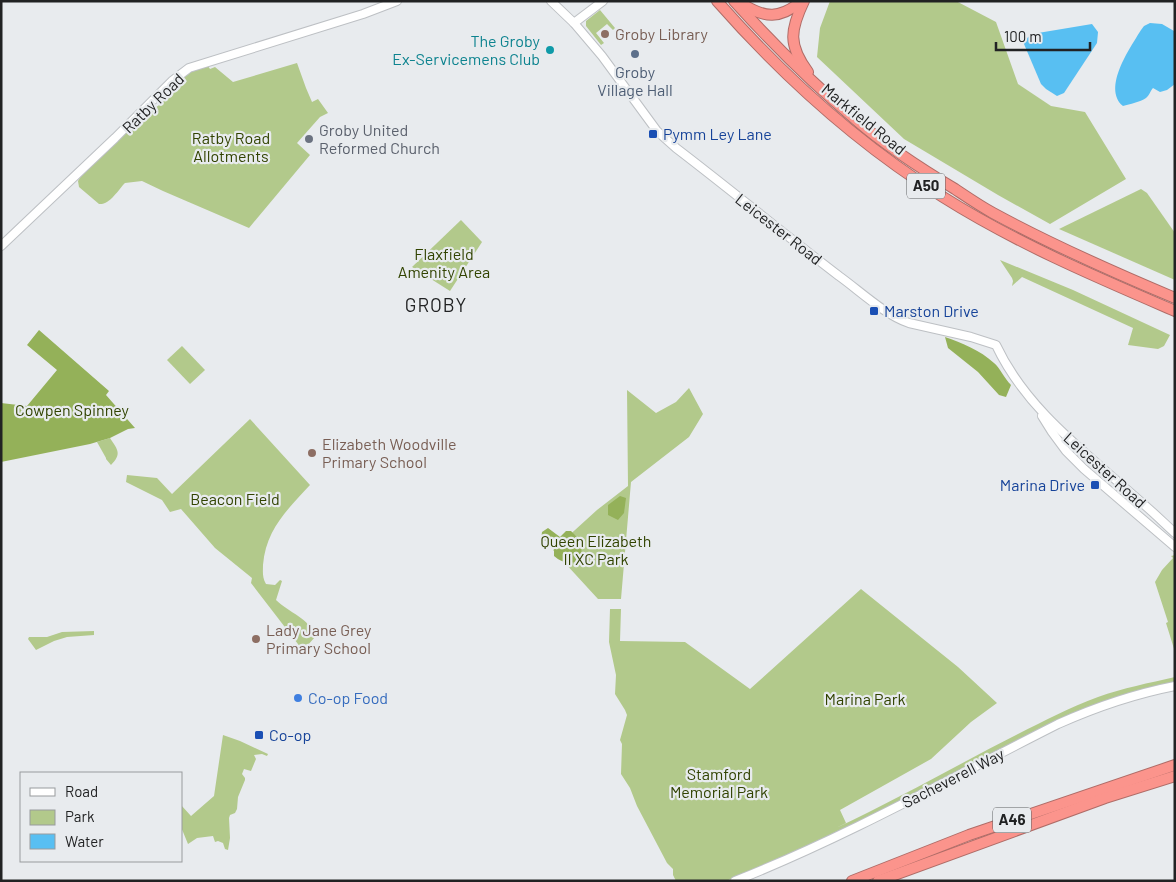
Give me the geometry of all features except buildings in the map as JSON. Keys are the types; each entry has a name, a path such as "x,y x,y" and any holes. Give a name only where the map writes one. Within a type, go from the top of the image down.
{"highway":[{"name":"Markfield Road","path":"718,1 776,63 827,111 920,182 988,224 1114,285 1175,311"},
{"name":"Markfield Road","path":"734,1 767,38 856,121 928,173 991,212 1062,248 1175,298"},
{"path":"738,1 751,10 765,15 783,13 803,1"},
{"path":"803,1 794,25 794,44 797,56 822,90"},
{"name":"A46","path":"852,881 969,835 1175,765"},
{"name":"A46","path":"878,881 1105,798 1175,776"}],"street":[{"name":"Ratby Road","path":"1,246 172,81 190,68 362,14 397,1"},
{"name":"Leicester Road","path":"551,1 574,23 602,56 657,131 676,148 887,312 902,321 996,345 1005,364 1025,393 1036,405 1075,445 1175,533"},
{"path":"574,23 603,1"},
{"name":"Leicester Road","path":"1036,405 1057,440 1066,451 1084,469 1175,546"},
{"path":"1057,440 1064,434"},
{"path":"1066,451 1075,445"},
{"name":"Sacheverell Way","path":"735,881 766,869 841,834 1078,714 1122,699 1175,686"}],"green space":[{"path":"830,1 956,1 996,22 1018,84 1051,106 1085,112 1126,179 1050,224 904,139 817,57 820,28"},
{"path":"600,10 615,28 613,30 607,24 596,33 604,43 601,45 586,26 586,21"},
{"name":"Ratby Road Allotments","path":"297,63 312,102 318,99 328,113 320,117 297,143 310,155 249,228 142,181 125,183 110,200 103,204 99,204 79,187 78,181 81,176 141,118 162,103 178,83 191,72 208,66 210,69 215,67 233,82"},
{"path":"1141,189 1147,193 1175,233 1175,280 1059,229"},
{"name":"Flaxfield Amenity Area","path":"461,220 482,242 450,291 412,267"},
{"path":"1000,260 1073,290 1170,335 1164,346 1158,349 1128,345 1133,328 1022,277 1012,286 1012,278"},
{"name":"Cowpen Spinney","path":"39,330 109,391 106,395 135,428 90,444 1,462 1,403 27,406 57,370 27,345"},
{"path":"945,337 964,344 989,358 1011,385 1006,397 999,395 978,372 948,348"},
{"path":"182,346 205,370 190,384 167,360"},
{"name":"Queen Elizabeth II XC Park","path":"689,388 703,414 689,437 631,482 621,599 598,599 553,550 597,510 628,486 627,390 656,413 676,402"},
{"name":"Beacon Field","path":"250,419 310,485 286,511 273,530 265,552 263,565 263,577 266,584 275,585 280,580 282,581 276,600 304,620 312,630 315,637 307,646 301,648 251,583 252,578 215,548 181,509 170,512 162,500 126,482 127,475 157,478 172,494"},
{"path":"110,438 118,452 117,458 111,465 97,442"},
{"path":"620,496 626,498 624,513 618,520 608,515 608,505"},
{"path":"548,528 560,537 566,531 571,531 575,535 580,541 582,548 579,561 566,562 554,556 554,548 549,541 541,541 542,532"},
{"path":"1175,555 1175,652 1166,623 1168,622 1155,582 1162,570 1173,558 1171,556"},
{"path":"861,589 958,667 997,703 971,722 931,759 840,810 846,823 1077,705 1107,694 1175,677 1175,682 1117,697 1062,718 865,819 726,881 676,881 673,869 667,863 637,806 630,788 621,774 622,744 620,740 627,715 615,694 616,675 609,642 610,609 621,609 620,641 685,642 750,689"},
{"path":"94,631 94,635 67,637 36,650 28,639 29,637 47,637 62,632"},
{"path":"223,735 268,754 267,756 262,754 254,755 256,759 251,771 244,769 242,774 245,780 238,797 237,809 229,818 230,838 228,850 225,849 223,843 215,842 213,836 197,838 188,844 182,829 182,806 191,816 214,796"}],"water":[{"path":"1150,23 1162,24 1175,30 1175,84 1167,90 1160,92 1153,88 1146,98 1123,106 1117,98 1115,89 1120,68 1141,30"},
{"path":"1092,24 1098,32 1097,43 1064,93 1057,96 1041,84 1024,44 1026,39 1032,34"}],"place":[{"name":"Groby Library","path":"605,34"},
{"name":"The Groby Ex-Servicemens Club","path":"550,50"},
{"name":"Groby Village Hall","path":"635,54"},
{"name":"Pymm Ley Lane","path":"653,134"},
{"name":"Groby United Reformed Church","path":"309,139"},
{"name":"Marston Drive","path":"874,311"},
{"name":"Elizabeth Woodville Primary School","path":"312,453"},
{"name":"Marina Drive","path":"1095,485"},
{"name":"Lady Jane Grey Primary School","path":"256,639"},
{"name":"Co-op Food","path":"298,698"},
{"name":"Co-op","path":"259,735"}],"district":[{"name":"GROBY","path":"436,305"}],"park label":[{"name":"Marina Park","path":"865,699"},
{"name":"Stamford Memorial Park","path":"719,783"}]}
